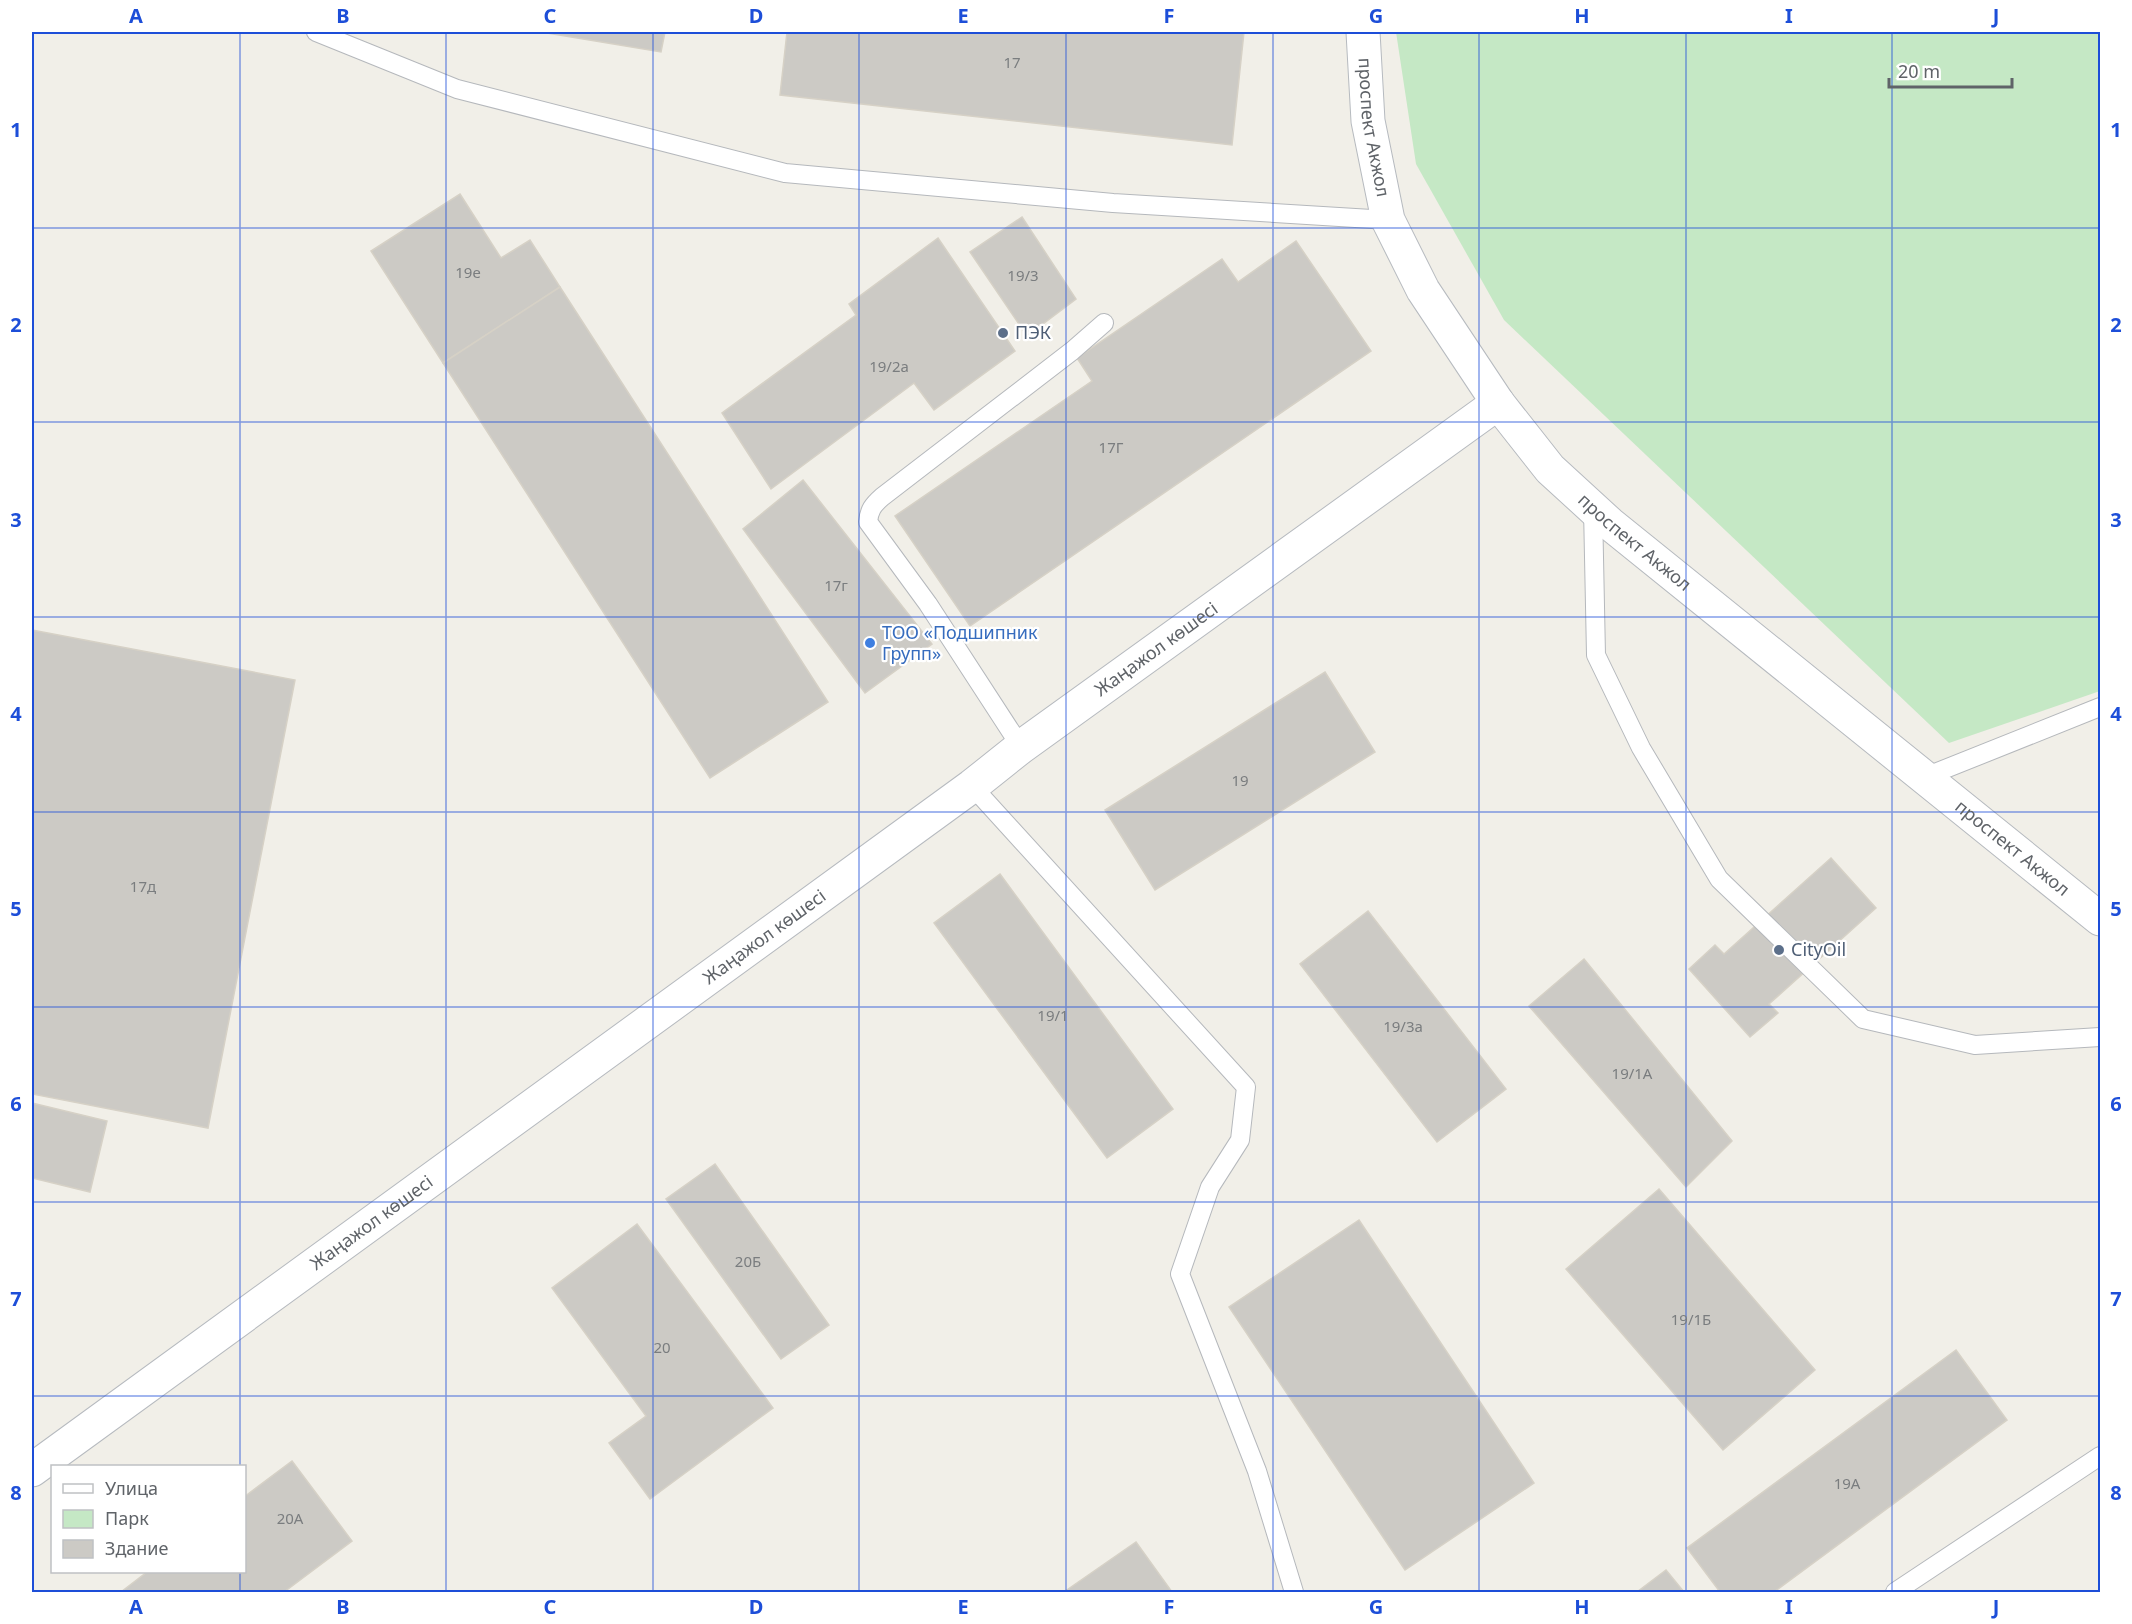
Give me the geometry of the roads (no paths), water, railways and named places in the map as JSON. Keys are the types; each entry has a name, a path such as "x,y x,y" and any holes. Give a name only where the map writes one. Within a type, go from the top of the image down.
{"main road":[{"name":"проспект Акжол","path":"1363,32 1368,122 1388,219 1423,290 1498,404 1550,469 1593,508 2100,919"},
{"name":"Жаңажол көшесі","path":"32,1470 972,786 1021,747 1498,404"}],"lane":[{"path":"316,32 457,89 785,172 1113,202 1388,219"},
{"path":"1021,747 928,604 868,522 869,513 873,505 882,497 1072,351 1104,323"},
{"path":"1593,508 1596,655 1641,748 1719,879 1863,1019 1975,1045 2100,1036"},
{"path":"1924,777 2100,707"},
{"path":"972,786 1246,1087 1240,1140 1210,1187 1180,1274 1257,1471 1294,1593"},
{"path":"1895,1593 2100,1456"}],"place":[{"name":"ПЭК","path":"1003,333"},
{"name":"ТОО «Подшипник Групп»","path":"870,643"},
{"name":"CityOil","path":"1779,950"}]}
